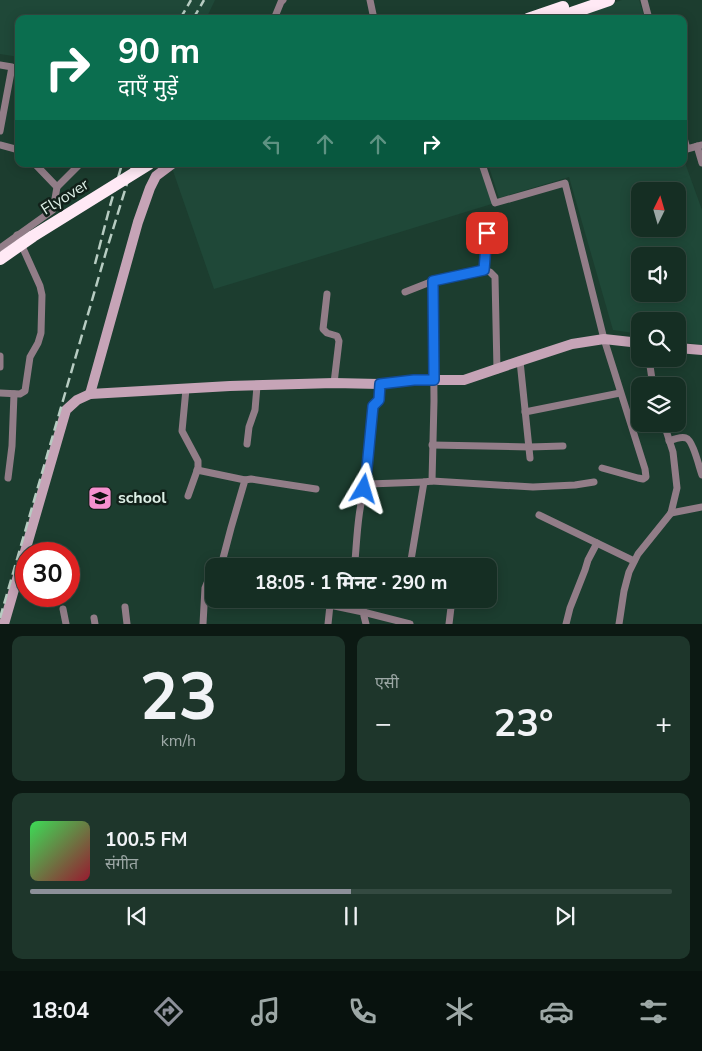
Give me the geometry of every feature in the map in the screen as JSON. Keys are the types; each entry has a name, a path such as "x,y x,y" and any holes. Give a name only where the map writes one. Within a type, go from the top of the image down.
{"highway":[{"path":"539,15 582,0"},
{"path":"566,15 609,0"},
{"name":"Flyover","path":"0,259 33,236 144,167"}],"street":[{"path":"276,15 283,0"},
{"path":"370,0 373,15"},
{"path":"644,0 648,15"},
{"path":"0,65 12,67 0,131"},
{"path":"0,144 15,149"},
{"path":"687,149 700,145 702,163"},
{"path":"37,167 57,187"},
{"path":"0,248 53,210 57,187 77,167"},
{"path":"90,394 138,222 156,176 168,167"},
{"path":"483,167 495,203 565,183 604,340 646,477 643,479 638,478 602,468"},
{"path":"484,270 487,233"},
{"path":"0,392 20,394 25,391 30,357 41,333 41,290 18,235"},
{"path":"404,292 433,281 484,270 490,272 495,277 497,370"},
{"path":"432,481 433,281"},
{"path":"326,294 322,329 327,333 337,336 339,341 334,383"},
{"path":"4,624 66,410 76,400 90,394 186,389 334,383 380,384 414,380 464,380 572,344 604,340 631,342"},
{"path":"686,349 702,350"},
{"path":"0,356 0,367"},
{"path":"520,361 530,458"},
{"path":"355,558 358,526 367,483 373,406 379,400 380,384"},
{"path":"247,444 249,427 255,410 257,386"},
{"path":"186,389 182,431 198,461 197,470 188,496"},
{"path":"525,412 620,393"},
{"path":"8,478 12,446 14,394"},
{"path":"619,624 626,583 634,561 671,513 677,488 673,452 666,432"},
{"path":"669,441 682,437 689,440 702,475"},
{"path":"432,445 564,446"},
{"path":"197,470 245,480 250,479 316,489"},
{"path":"223,558 245,480"},
{"path":"367,483 432,481 533,487 594,482"},
{"path":"411,558 424,482"},
{"path":"671,513 702,506"},
{"path":"539,515 634,561"},
{"path":"566,624 588,560 597,543"},
{"path":"203,624 205,588"},
{"path":"125,607 127,624"},
{"path":"328,624 330,608"},
{"path":"344,608 410,624"},
{"path":"363,608 366,624"},
{"path":"449,624 451,608"},
{"path":"63,609 66,624"}],"shaded area":[{"path":"0,0 215,0 208,15 15,15 15,56 0,54"},
{"path":"622,0 639,0 644,15 577,15"},
{"path":"482,167 495,203 214,289 172,168"},
{"path":"489,167 687,167 702,210 702,345 686,342 686,312 631,312 631,333 613,330 569,177 499,198"}],"railway":[{"path":"182,15 191,0"},
{"path":"195,15 204,0"},
{"path":"95,264 121,167"},
{"path":"0,618 132,167"}],"place":[{"name":"school","path":"100,498"}],"route":[{"path":"364,489 367,483 373,406 379,400 380,384 434,380 433,281 484,270 487,233"}]}
